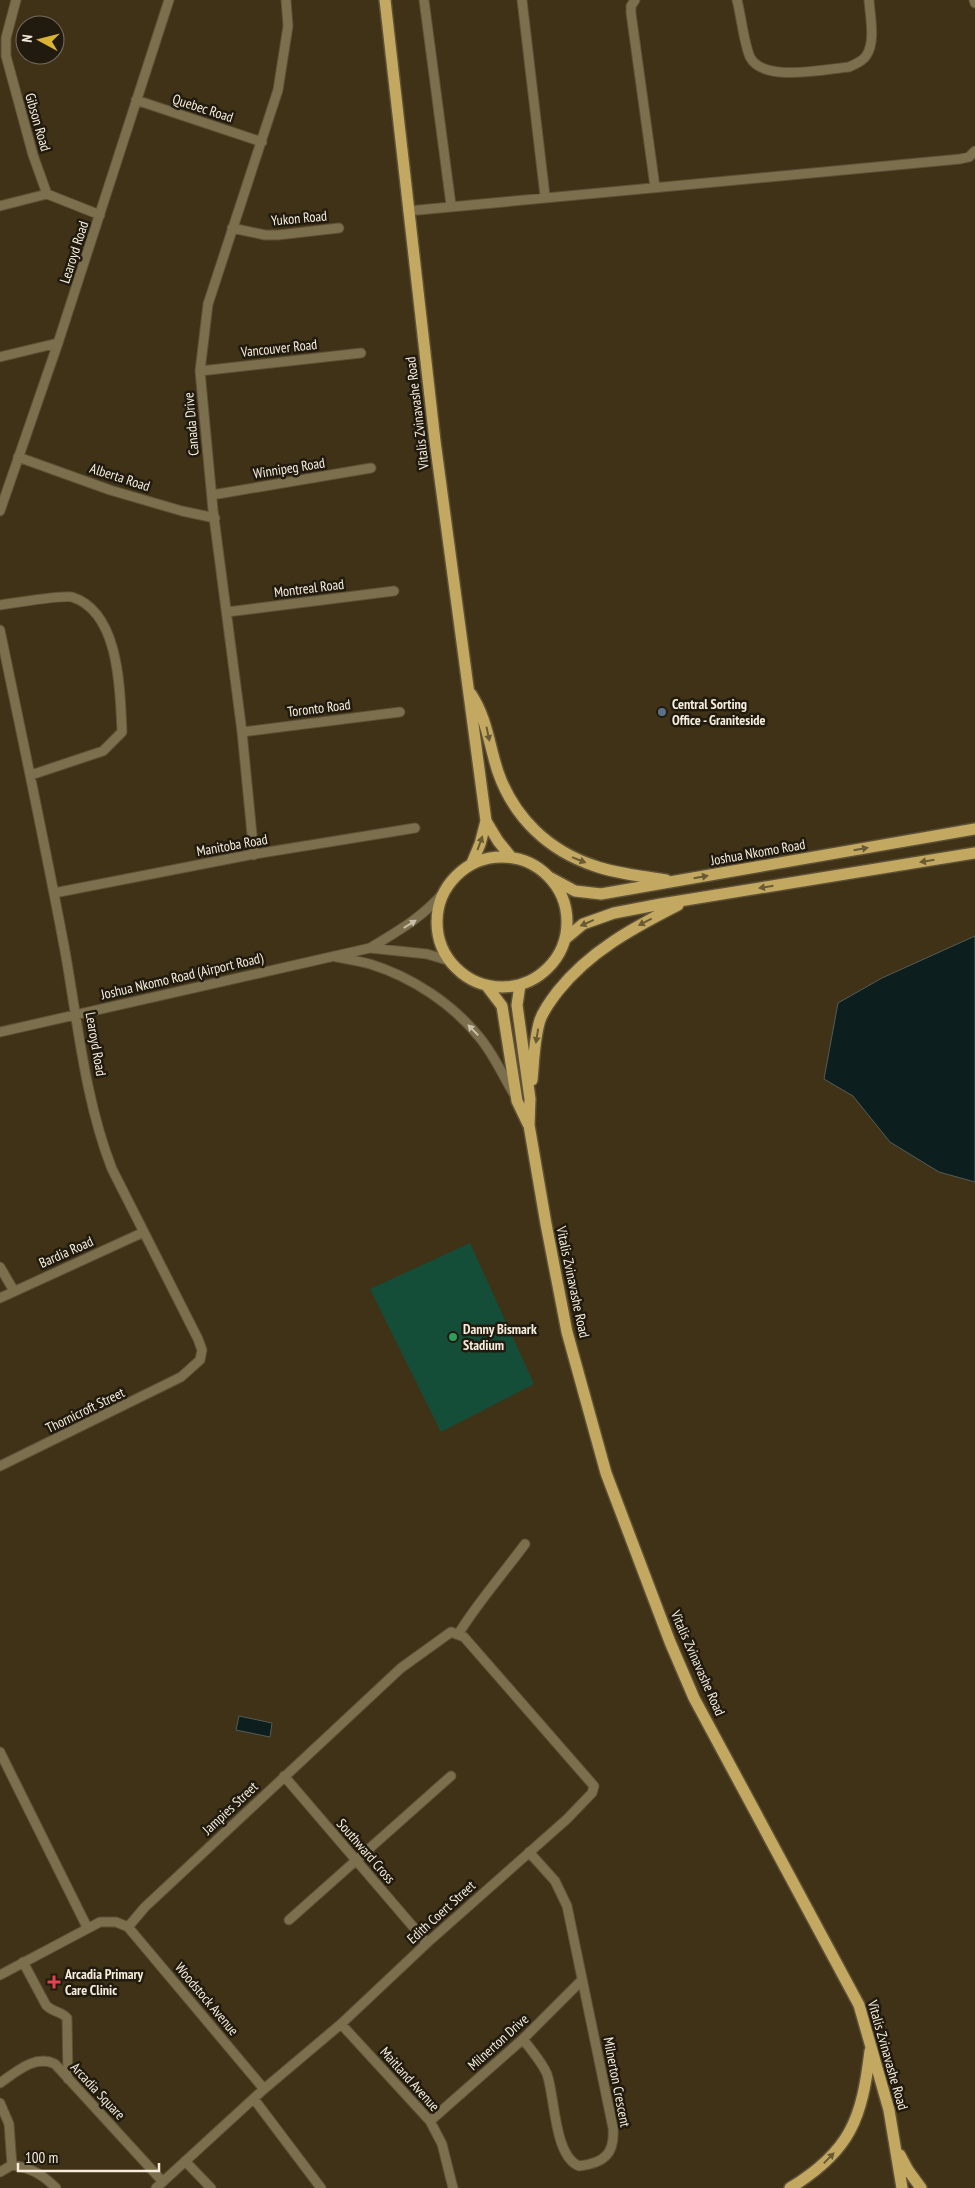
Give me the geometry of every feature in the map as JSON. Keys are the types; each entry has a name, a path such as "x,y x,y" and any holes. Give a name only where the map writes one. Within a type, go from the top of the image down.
{"main road":[{"name":"Vitalis Zvinavashe Road","path":"385,0 435,441 486,821 472,864"},
{"path":"469,690 482,712 502,781 511,800 534,831 548,843 572,857 597,867 674,882"},
{"name":"Vitalis Zvinavashe Road","path":"486,821 498,841 511,857"},
{"name":"Joshua Nkomo Road","path":"550,877 575,891 585,894 601,894 975,829"},
{"path":"565,939 583,924 614,913 688,899 975,854"},
{"path":"511,857 525,860 538,867 550,877 559,890 565,906 567,922 565,939 558,954 548,968 535,978 520,985 503,987 486,985 472,980 460,972 450,961 441,945 437,928 438,910 444,892 455,876 472,864 484,858 511,857"},
{"path":"530,1099 537,1034 541,1018 552,999 584,964 616,938 688,899"},
{"name":"Vitalis Zvinavashe Road","path":"486,985 502,1006 517,1101 529,1125"},
{"name":"Vitalis Zvinavashe Road","path":"520,985 517,1005 530,1099 529,1125 568,1332 606,1473 670,1642 694,1698 860,2005 889,2110 902,2188"},
{"path":"790,2188 826,2162 843,2143 855,2123 864,2097 871,2044"},
{"path":"896,2147 908,2170 922,2188"}],"street":[{"name":"Gibson Road","path":"16,0 3,56 47,194"},
{"name":"Learoyd Road","path":"0,511 58,343 169,0"},
{"name":"Canada Drive","path":"254,854 242,732 212,495 200,371 208,304 278,90 288,26 286,0"},
{"path":"424,0 451,205"},
{"path":"522,0 545,196"},
{"path":"635,0 631,6 631,13 655,187"},
{"path":"738,0 750,57 764,69 784,72 849,67 859,62 866,56 869,48 869,0"},
{"name":"Quebec Road","path":"136,100 262,142"},
{"path":"408,211 545,196 960,159 969,157 975,151"},
{"path":"0,206 47,194 100,215"},
{"name":"Yukon Road","path":"232,228 265,235 339,228"},
{"path":"0,357 58,343"},
{"name":"Vancouver Road","path":"200,371 360,353"},
{"name":"Alberta Road","path":"18,457 110,490 182,511 215,518"},
{"name":"Winnipeg Road","path":"212,495 371,468"},
{"name":"Montreal Road","path":"227,612 394,591"},
{"path":"0,605 70,597 88,605 103,622 119,673 122,732 103,751 31,775"},
{"name":"Learoyd Road","path":"0,630 2,653 31,775 89,1088 102,1143 112,1169 202,1350 200,1360 181,1377"},
{"name":"Toronto Road","path":"242,732 400,712"},
{"name":"Manitoba Road","path":"54,893 254,854 415,828"},
{"path":"370,948 416,920 444,892"},
{"path":"370,948 427,954 450,961"},
{"name":"Joshua Nkomo Road (Airport Road)","path":"0,1032 370,948"},
{"path":"333,956 370,964 400,976 429,992 456,1013 481,1038 517,1101"},
{"name":"Bardia Road","path":"0,1298 144,1232"},
{"path":"0,1267 14,1291"},
{"name":"Thornicroft Street","path":"0,1466 181,1377"},
{"path":"462,1635 474,1608 498,1582 525,1544"},
{"name":"Jampies Street","path":"128,1927 145,1906 402,1668 446,1634 451,1632 462,1635"},
{"name":"Edith Coert Street","path":"159,2185 264,2089 341,2024 594,1790 594,1786 462,1635"},
{"path":"0,1752 87,1927"},
{"name":"Southward Cross","path":"284,1776 427,1943"},
{"path":"290,1920 451,1776"},
{"name":"Milnerton Crescent","path":"523,2039 546,2072 561,2142 571,2162 579,2166 606,2156 612,2149 614,2140 567,1906 555,1881 529,1852"},
{"path":"0,1974 87,1927 100,1922 116,1922 128,1927"},
{"name":"Woodstock Avenue","path":"128,1927 264,2089"},
{"path":"23,1962 46,2005 63,2013 67,2018 68,2079"},
{"name":"Milnerton Drive","path":"430,2120 523,2039 581,1982"},
{"name":"Maitland Avenue","path":"341,2024 430,2120 442,2144 453,2188"},
{"name":"Arcadia Square","path":"0,2083 32,2062 41,2060 55,2064 159,2185"},
{"path":"254,2099 321,2188"},
{"path":"0,2103 9,2124 12,2165"},
{"path":"185,2161 211,2188"},
{"path":"0,2172 12,2165 27,2167 39,2172 56,2188"}],"green space":[{"name":"Danny Bismark Stadium","path":"470,1243 534,1384 441,1432 370,1289"}],"shaded area":[{"path":"975,936 975,1182 939,1172 890,1142 853,1096 824,1079 838,1003 882,978"},
{"path":"239,1716 272,1723 270,1737 236,1730"}],"place":[{"name":"Central Sorting Office - Graniteside","path":"662,712"},
{"name":"Danny Bismark Stadium","path":"453,1337"},
{"name":"Arcadia Primary Care Clinic","path":"54,1982"}]}
